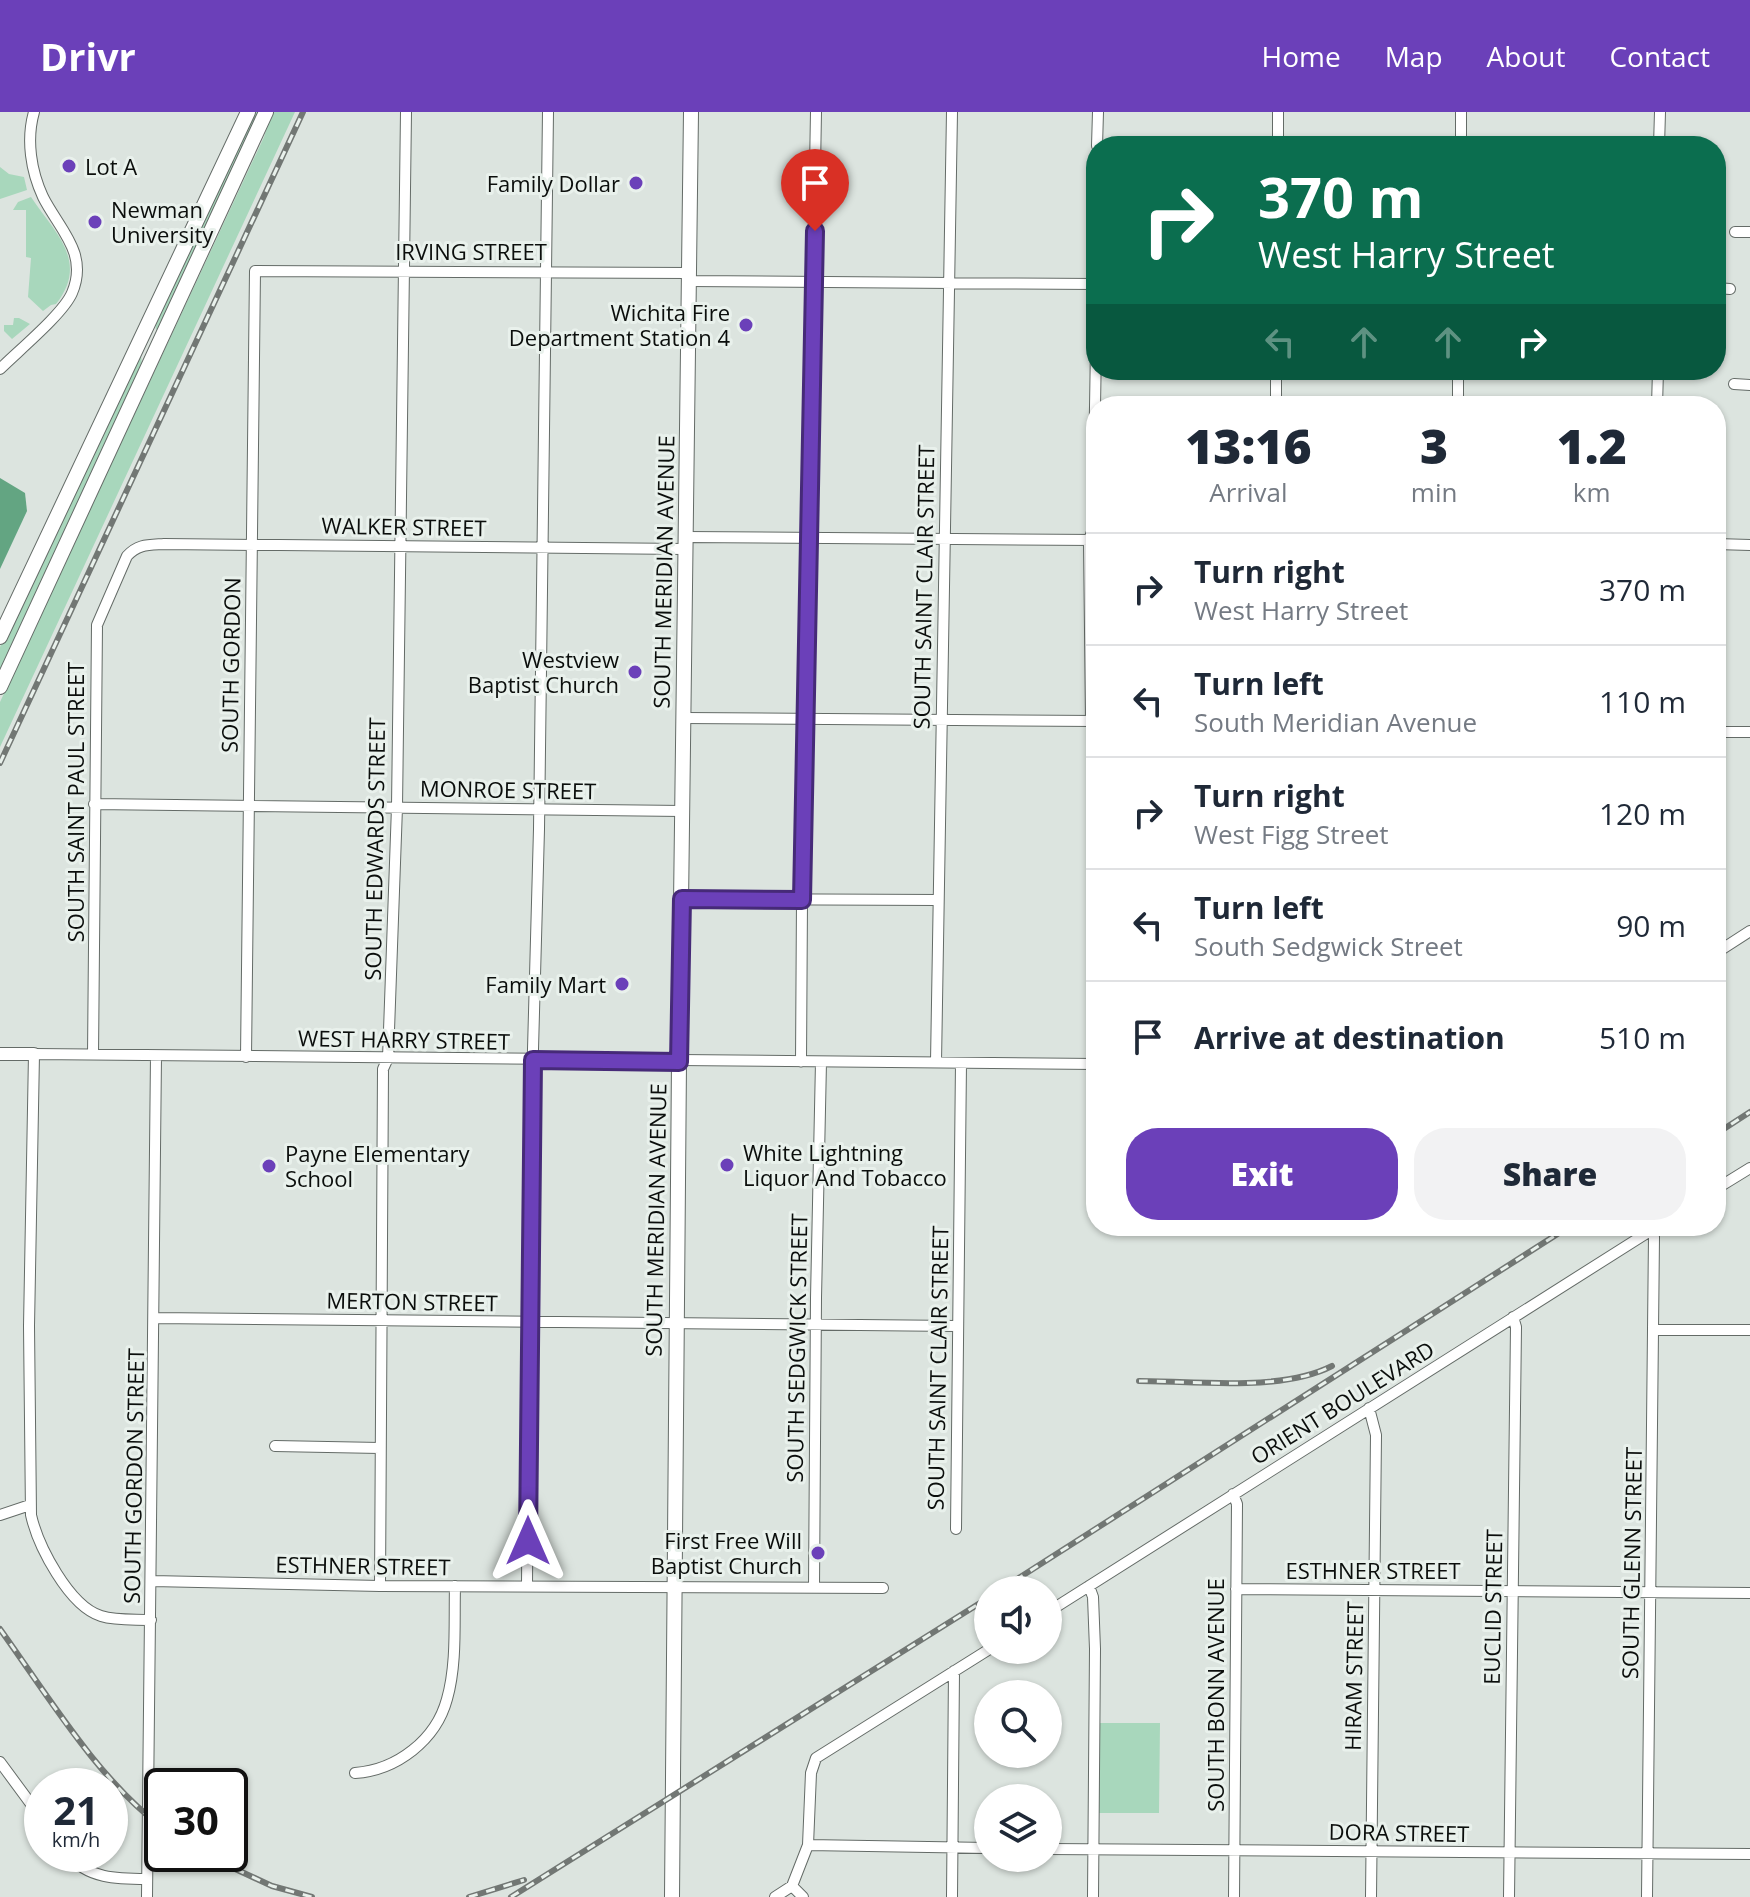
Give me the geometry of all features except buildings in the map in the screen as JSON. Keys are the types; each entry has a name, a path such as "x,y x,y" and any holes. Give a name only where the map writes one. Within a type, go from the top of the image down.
{"main road":[{"path":"0,637 248,112"},
{"path":"0,687 266,112"},
{"name":"SOUTH MERIDIAN AVENUE","path":"672,1897 691,112"}],"street":[{"path":"0,369 66,304 76,280 76,251 42,195 32,164 30,132 34,112"},
{"name":"SOUTH EDWARDS STREET","path":"380,1586 383,1069 388,1058 397,807 406,112"},
{"path":"527,1586 548,112"},
{"path":"801,1062 816,112"},
{"name":"SOUTH SAINT CLAIR STREET","path":"936,1062 952,112"},
{"path":"1097,136 1098,112"},
{"path":"1278,112 1278,136"},
{"path":"1461,112 1461,136"},
{"path":"1659,136 1660,112"},
{"path":"1735,232 1750,232"},
{"name":"IRVING STREET","path":"255,273 268,270 545,271 814,281 1086,284"},
{"name":"SOUTH GORDON","path":"246,1057 255,273"},
{"path":"1726,289 1730,289"},
{"path":"1734,384 1750,385"},
{"name":"WALKER STREET","path":"127,556 142,545 541,547 810,538 1086,540"},
{"path":"1726,544 1750,545"},
{"name":"SOUTH SAINT PAUL STREET","path":"93,1055 97,625 127,556"},
{"path":"684,718 1086,721"},
{"path":"1726,732 1750,732"},
{"name":"MONROE STREET","path":"94,804 683,811"},
{"path":"682,899 938,900"},
{"path":"1726,947 1750,931"},
{"name":"WEST HARRY STREET","path":"0,1054 1086,1064"},
{"path":"34,1054 30,1505 40,1544 83,1607 110,1618 151,1620"},
{"name":"SOUTH GORDON STREET","path":"147,1897 156,1056"},
{"name":"SOUTH SEDGWICK STREET","path":"814,1587 821,1062"},
{"name":"SOUTH SAINT CLAIR STREET","path":"956,1529 961,1063"},
{"path":"1726,1183 1750,1168"},
{"name":"ORIENT BOULEVARD","path":"1062,1603 1642,1236"},
{"name":"SOUTH GLENN STREET","path":"1647,1897 1655,1236"},
{"name":"EUCLID STREET","path":"1509,1897 1516,1327 1513,1317"},
{"name":"MERTON STREET","path":"154,1318 957,1326"},
{"path":"1653,1330 1750,1330"},
{"name":"HIRAM STREET","path":"1369,1408 1376,1435 1371,1897"},
{"path":"275,1446 380,1448"},
{"name":"SOUTH BONN AVENUE","path":"1233,1494 1237,1504 1234,1897"},
{"path":"0,1515 30,1505"},
{"name":"ESTHNER STREET","path":"152,1581 380,1586 883,1588"},
{"path":"355,1773 369,1772 401,1760 429,1736 447,1700 453,1654 455,1586"},
{"path":"1089,1586 1093,1597 1095,1649 1093,1897"},
{"name":"ESTHNER STREET","path":"1236,1589 1750,1593"},
{"path":"775,1897 792,1886 808,1845 812,1766 816,1758 974,1659"},
{"path":"952,1897 954,1671"},
{"path":"0,1762 24,1795"},
{"path":"808,1845 974,1848"},
{"name":"DORA STREET","path":"1062,1849 1750,1854"},
{"path":"90,1872 114,1878 147,1879"},
{"path":"792,1886 803,1897"}],"shaded area":[{"path":"253,112 260,112 162,323 156,330 155,320"},
{"path":"272,112 295,112 0,747 0,702 264,137"},
{"path":"0,167 9,174 24,177 27,190 0,199"},
{"path":"31,197 58,235 69,260 70,274 66,288 56,304 43,311 28,297 31,258 26,257 26,210 13,210 18,202"},
{"path":"14,318 30,324 12,339 4,331 4,325 13,325"},
{"path":"141,355 142,366 0,672 0,647"},
{"path":"0,478 25,493 27,511 0,569"},
{"path":"1099,1723 1160,1723 1159,1813 1099,1813"}],"railway":[{"path":"0,763 303,112"},
{"path":"1726,1128 1750,1112"},
{"path":"1022,1576 1554,1236"},
{"path":"1139,1381 1264,1382 1311,1374 1332,1366"},
{"path":"511,1897 974,1607"},
{"path":"0,1629 95,1761 144,1812"},
{"path":"242,1872 272,1886 312,1897"},
{"path":"469,1897 524,1880"}],"place":[{"name":"Lot A","path":"69,166"},
{"name":"Family Dollar","path":"636,183"},
{"name":"Newman University","path":"95,222"},
{"name":"Wichita Fire Department Station 4","path":"746,325"},
{"name":"Westview Baptist Church","path":"635,672"},
{"name":"Family Mart","path":"622,984"},
{"name":"White Lightning Liquor And Tobacco","path":"727,1165"},
{"name":"Payne Elementary School","path":"269,1166"},
{"name":"First Free Will Baptist Church","path":"818,1553"}],"route":[{"path":"528,1541 533,1060 679,1062 682,899 802,900 815,231"}]}
